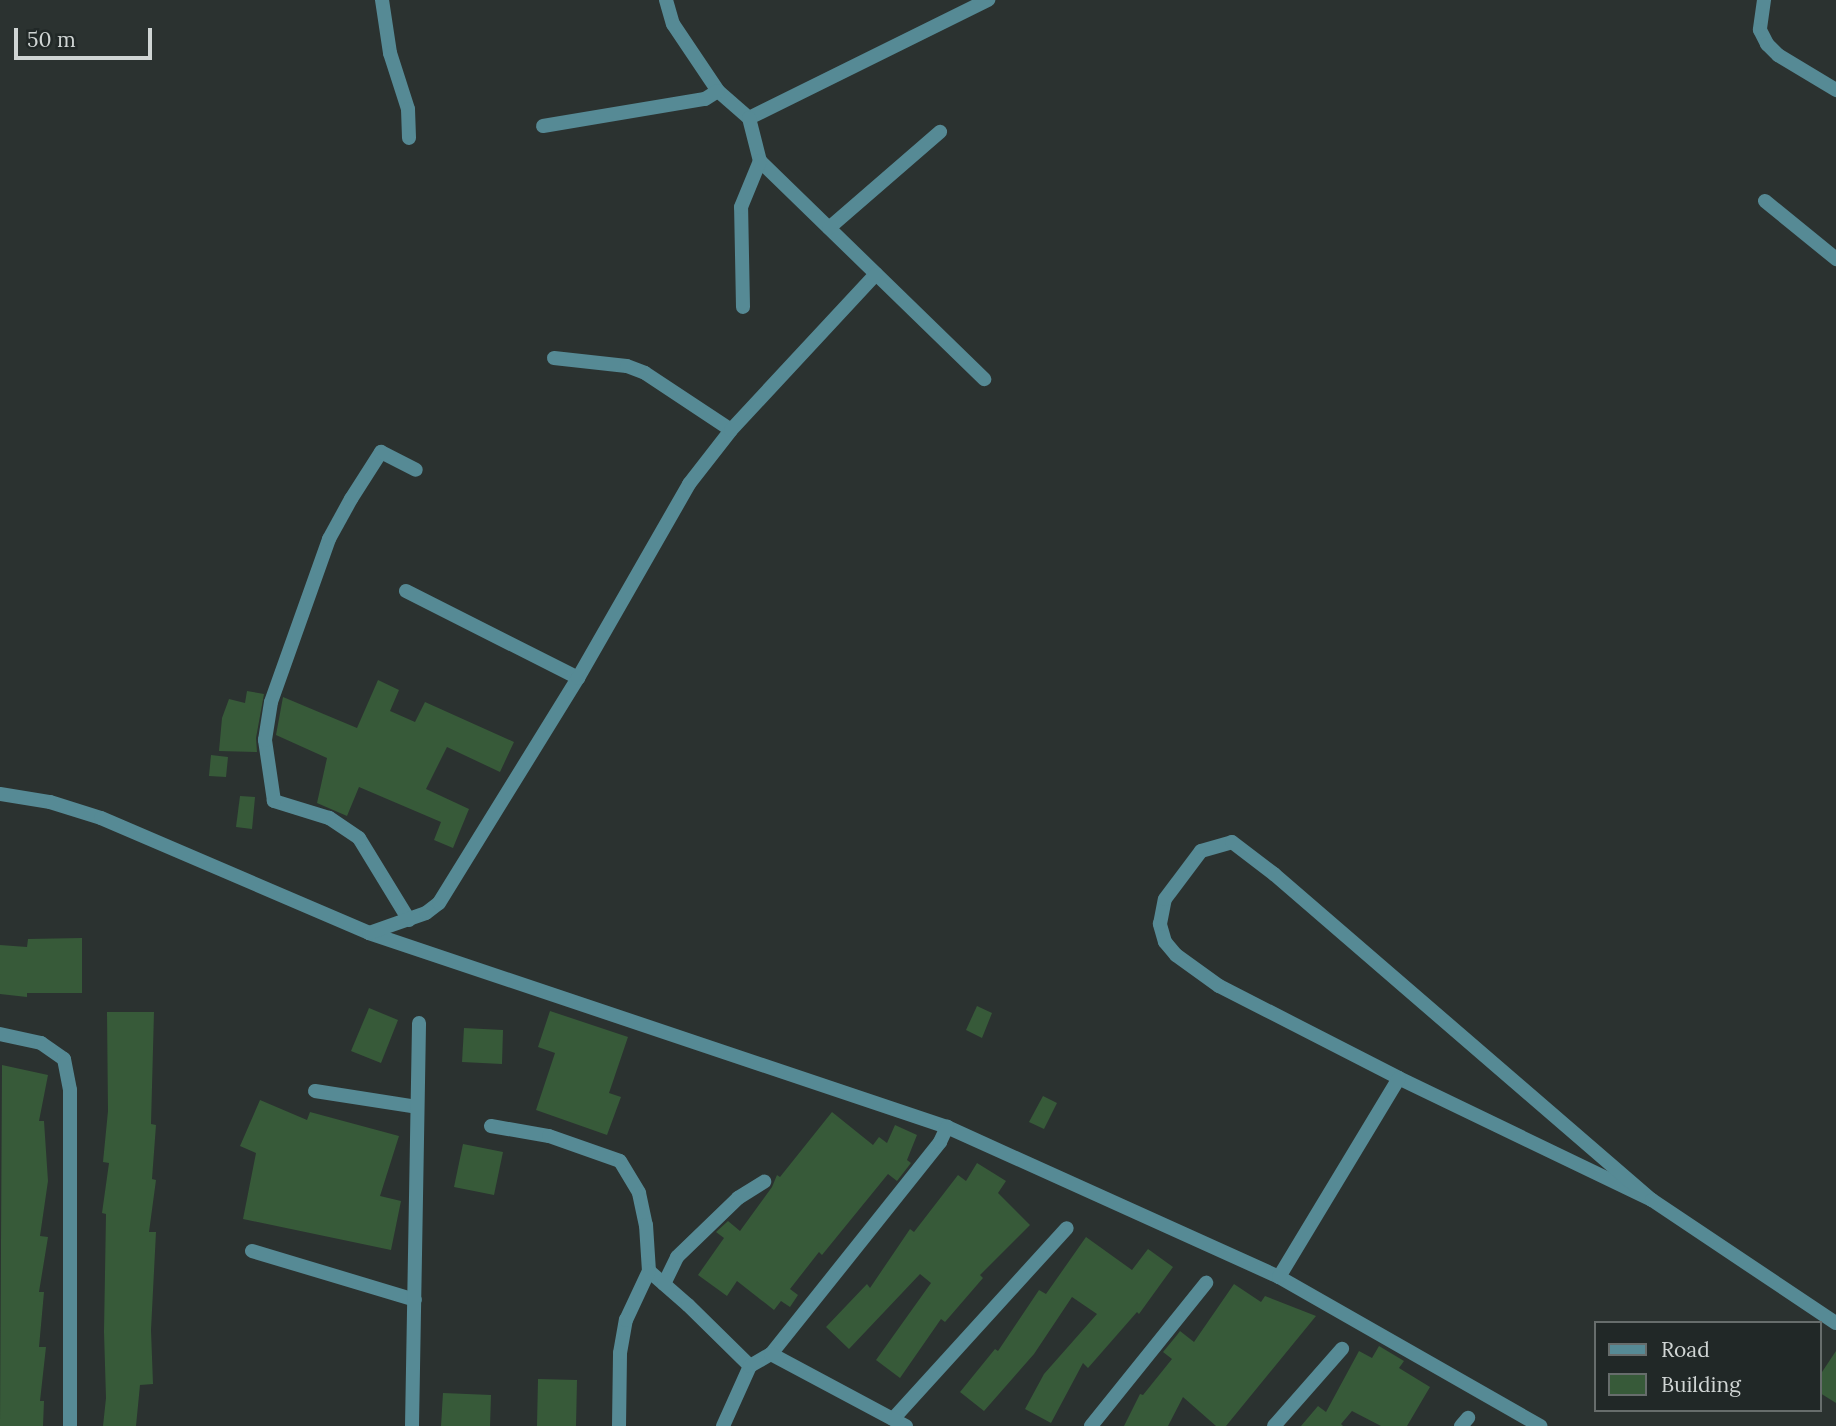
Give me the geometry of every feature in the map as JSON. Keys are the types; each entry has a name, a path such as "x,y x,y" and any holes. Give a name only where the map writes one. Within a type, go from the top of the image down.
{"street":[{"path":"382,0 390,53 408,109 409,138"},
{"path":"666,0 673,24 718,91 749,118 760,161 984,379"},
{"path":"749,118 988,0"},
{"path":"1764,0 1760,30 1767,44 1778,55 1836,90"},
{"path":"543,126 705,99 718,91"},
{"path":"829,228 940,132"},
{"path":"743,307 741,207 760,161"},
{"path":"1765,201 1836,259"},
{"path":"369,933 409,920 439,903 452,887 578,678 689,484 731,430 876,274"},
{"path":"555,358 627,366 645,373 731,430"},
{"path":"409,920 359,838 329,818 274,801 265,740 271,702 329,539 351,499 380,452 416,470"},
{"path":"406,592 578,678"},
{"path":"0,794 50,802 101,818 369,933 947,1127 1279,1277 1540,1426"},
{"path":"1652,1200 1399,1078 1219,986 1176,955 1165,942 1160,924 1165,899 1201,851 1232,842 1274,874 1652,1200 1836,1323"},
{"path":"412,1426 419,1023"},
{"path":"0,1034 41,1043 64,1059 71,1090 70,1426"},
{"path":"1279,1277 1399,1078"},
{"path":"314,1091 417,1107"},
{"path":"491,1126 550,1136 621,1161 639,1193 646,1225 649,1271 626,1320 620,1353 619,1426"},
{"path":"723,1426 750,1366 771,1354 940,1142 947,1127"},
{"path":"664,1284 677,1257 738,1198 764,1182"},
{"path":"771,1354 899,1422 1067,1228"},
{"path":"252,1251 415,1300"},
{"path":"649,1271 750,1366"},
{"path":"1091,1426 1206,1283"},
{"path":"1274,1426 1342,1349"}],"building":[{"path":"378,680 399,690 390,711 415,722 425,702 514,742 500,772 447,747 426,789 469,809 453,848 434,840 441,822 359,787 347,816 317,803 327,758 276,735 283,697 357,728"},
{"path":"247,691 264,694 256,738 257,752 219,751 222,718 229,699 245,703"},
{"path":"211,755 228,757 226,777 209,776"},
{"path":"240,796 255,797 252,829 236,827"},
{"path":"82,938 82,993 27,993 27,997 0,994 0,945 27,947 28,939"},
{"path":"977,1006 992,1013 982,1038 966,1030"},
{"path":"369,1008 398,1020 381,1063 351,1051"},
{"path":"550,1011 628,1037 609,1093 621,1097 607,1135 536,1110 555,1053 538,1047"},
{"path":"107,1012 154,1012 151,1124 156,1125 152,1179 156,1180 149,1232 156,1232 151,1330 153,1384 140,1385 136,1426 103,1426 106,1398 106,1214 102,1213 109,1163 103,1162 108,1111"},
{"path":"464,1028 503,1030 502,1064 462,1062"},
{"path":"2,1065 48,1075 39,1121 44,1121 48,1181 40,1236 48,1237 39,1292 44,1292 39,1347 46,1347 40,1401 44,1401 43,1426 0,1426"},
{"path":"1043,1096 1057,1103 1044,1129 1029,1122"},
{"path":"260,1100 307,1120 310,1112 399,1136 380,1196 401,1201 391,1250 243,1219 256,1153 240,1146"},
{"path":"832,1112 873,1145 879,1137 887,1143 895,1125 917,1135 907,1160 911,1163 897,1181 888,1174 822,1255 819,1252 790,1289 798,1295 790,1307 781,1301 774,1310 737,1281 727,1296 698,1275 724,1238 716,1232 728,1221 740,1231 772,1187 777,1175 780,1177"},
{"path":"463,1144 503,1152 494,1195 454,1187"},
{"path":"977,1163 1006,1181 998,1193 1030,1225 980,1275 983,1278 945,1322 941,1319 900,1378 876,1360 931,1283 920,1274 849,1349 826,1327 867,1284 870,1288 910,1229 914,1232 958,1175 966,1181"},
{"path":"1086,1237 1132,1270 1148,1249 1173,1267 1139,1314 1137,1312 1088,1368 1083,1363 1051,1423 1025,1409 1044,1374 1097,1314 1072,1297 1034,1354 984,1411 960,1392 995,1349 998,1351 1039,1290 1046,1294"},
{"path":"1234,1284 1261,1302 1265,1296 1316,1316 1226,1426 1216,1426 1183,1397 1168,1426 1124,1426 1140,1394 1143,1395 1172,1359 1163,1352 1180,1331 1194,1342"},
{"path":"1379,1346 1404,1361 1399,1368 1430,1387 1407,1426 1381,1426 1352,1411 1341,1424 1343,1426 1301,1426 1318,1406 1326,1412 1359,1351 1372,1358"},
{"path":"1836,1351 1836,1403 1822,1394 1822,1372"},
{"path":"538,1379 577,1380 576,1426 537,1426"},
{"path":"443,1393 491,1395 490,1426 441,1426"}]}
